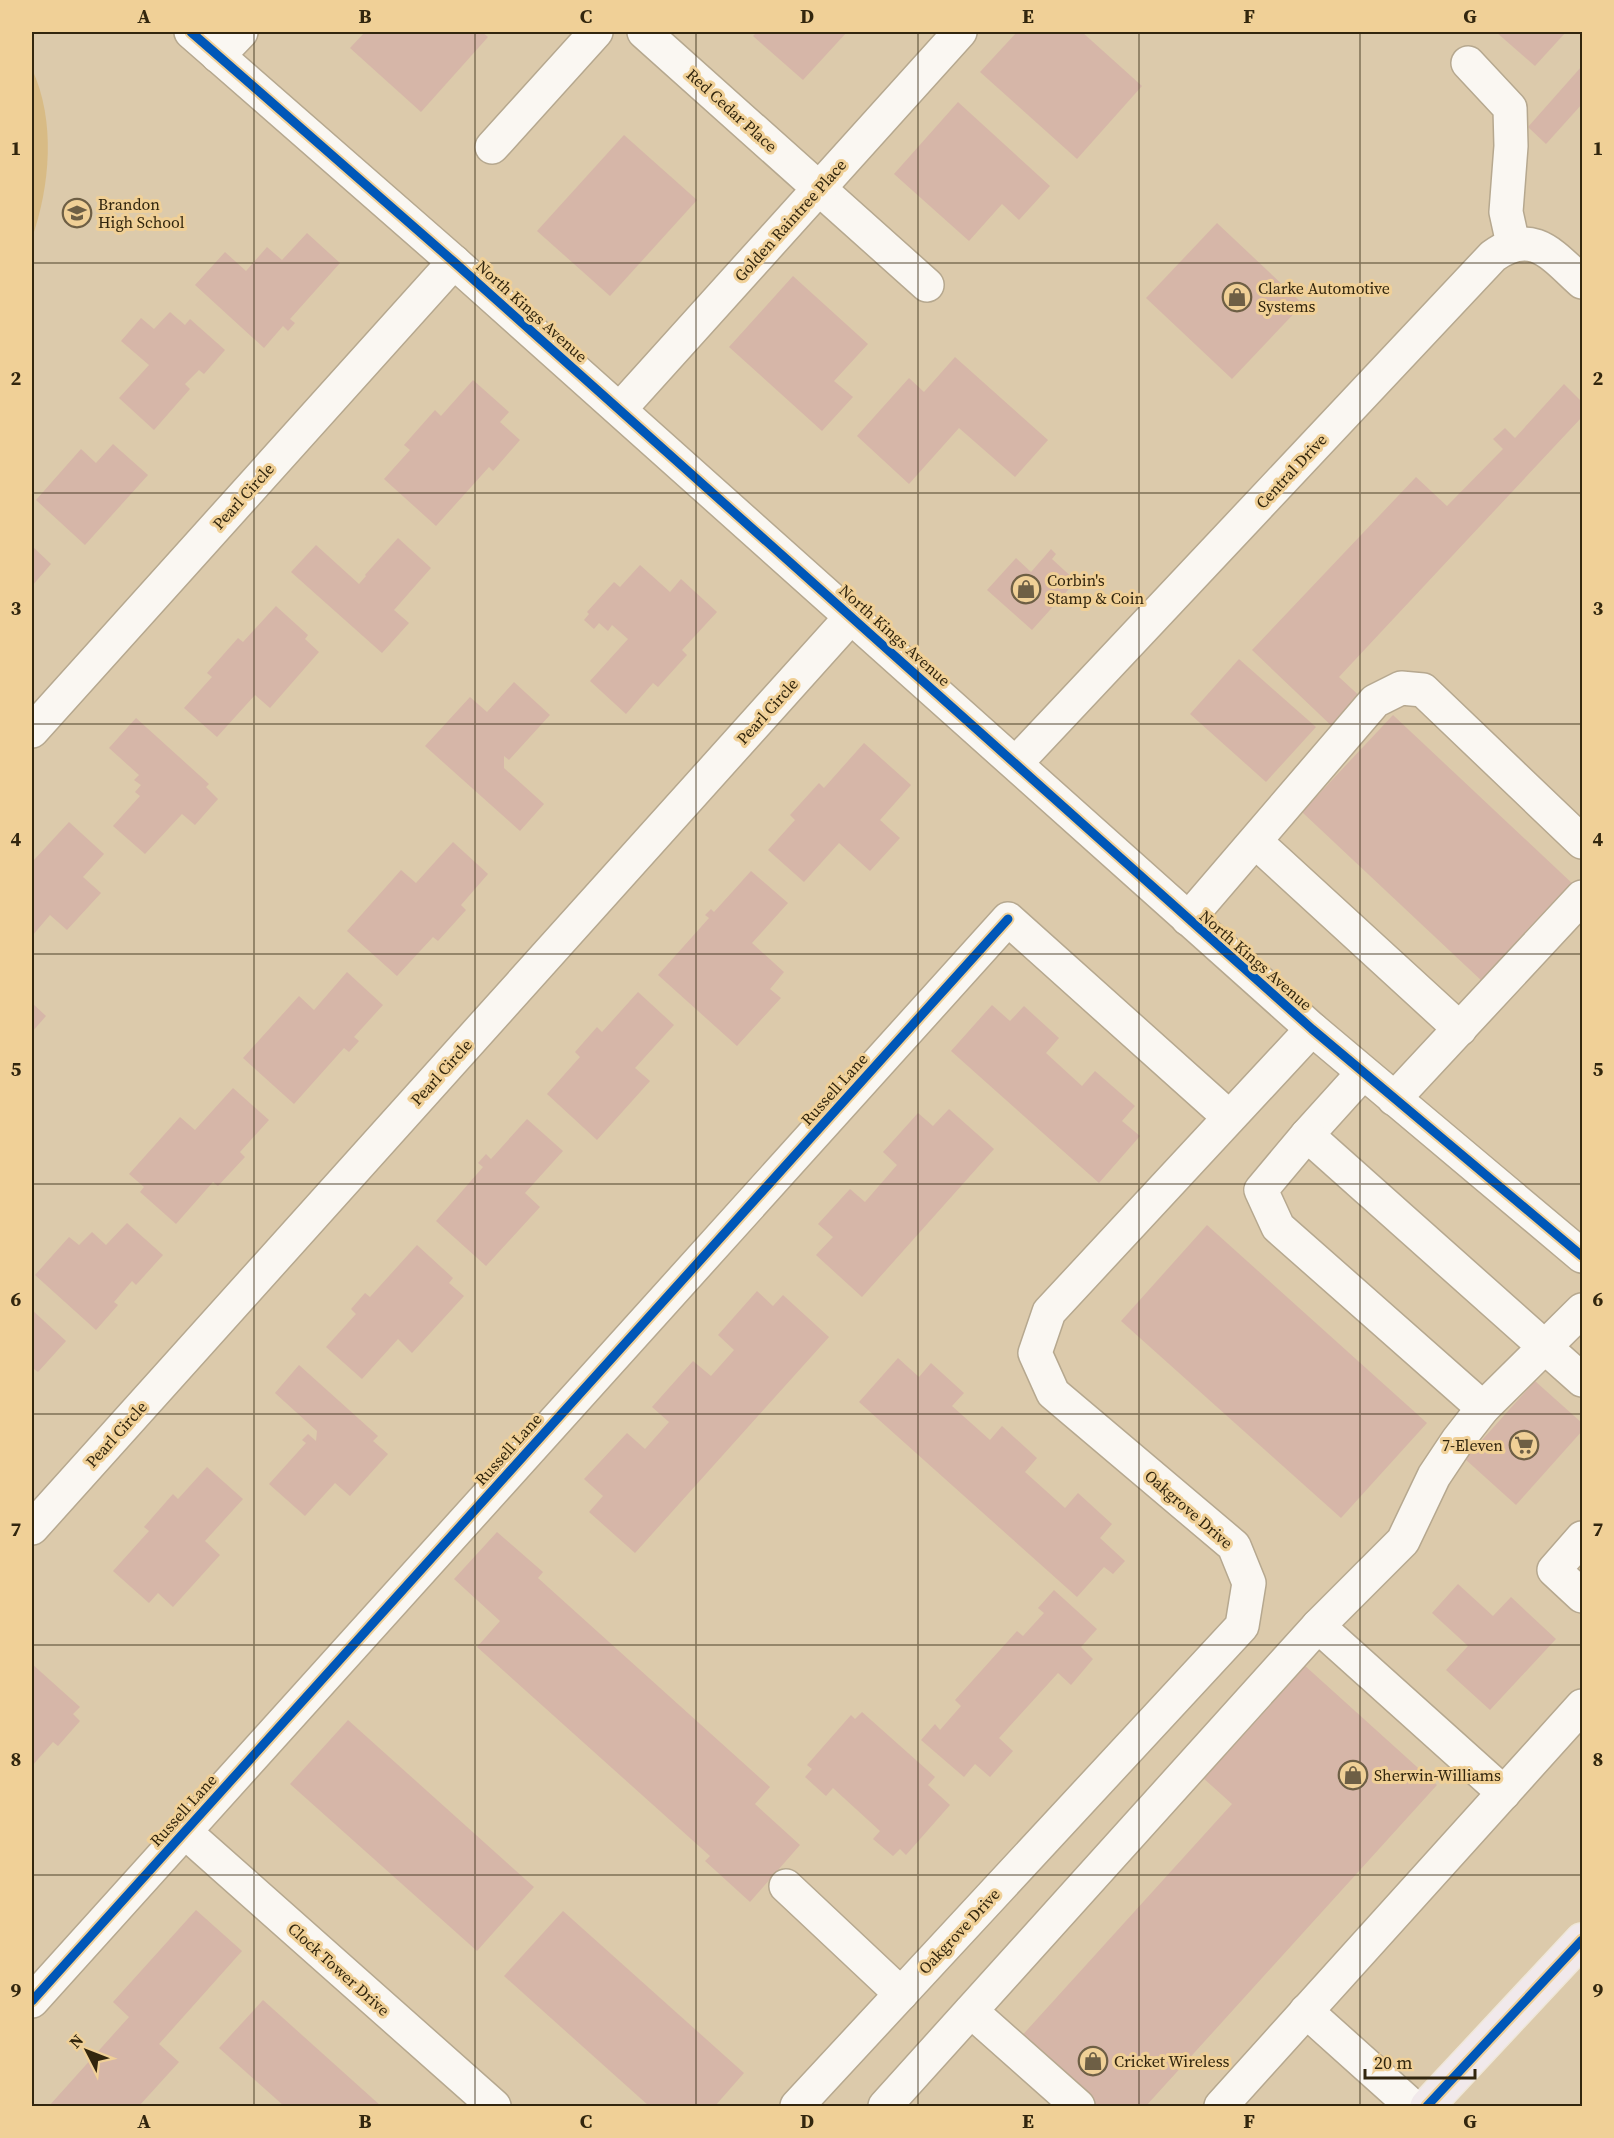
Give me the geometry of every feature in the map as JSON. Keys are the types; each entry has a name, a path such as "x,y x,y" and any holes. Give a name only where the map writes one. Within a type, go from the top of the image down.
{"highway":[{"path":"1427,2106 1582,1940"}],"street":[{"name":"North Kings Avenue","path":"191,32 620,409 1312,1029 1582,1256"},
{"path":"218,56 241,32"},
{"path":"492,147 596,32"},
{"name":"Red Cedar Place","path":"644,32 927,285"},
{"name":"Golden Raintree Place","path":"620,409 960,32"},
{"path":"1468,63 1510,108 1511,146 1506,212 1513,244 1539,247 1582,282"},
{"name":"Central Drive","path":"1016,764 1482,266 1502,249 1513,244"},
{"name":"Pearl Circle","path":"32,731 454,262"},
{"name":"Pearl Circle","path":"32,1528 851,617"},
{"path":"1188,919 1375,701 1401,688 1424,690 1582,842"},
{"path":"1256,842 1460,1029"},
{"path":"1394,1099 1582,897"},
{"name":"Russell Lane","path":"32,2001 1008,919 1229,1117"},
{"name":"Oakgrove Drive","path":"797,2106 1242,1626 1250,1583 1234,1546 1053,1393 1035,1353 1049,1312 1312,1029"},
{"path":"1363,1073 1261,1190 1278,1227 1483,1408"},
{"path":"1307,1135 1582,1380"},
{"path":"885,2106 1318,1626 1403,1541 1434,1476 1458,1440 1483,1408 1582,1310"},
{"path":"1582,1538 1554,1570 1582,1596"},
{"path":"1318,1626 1504,1793"},
{"path":"1221,2106 1582,1706"},
{"name":"Clock Tower Drive","path":"184,1831 494,2106"},
{"path":"786,1886 901,1994"},
{"path":"971,2011 1077,2106"},
{"path":"1306,2011 1412,2106"}],"shaded area":[{"path":"32,69 45,110 48,154 43,197 32,238"}],"building":[{"path":"365,32 482,32 488,37 421,112 350,48"},
{"path":"757,32 847,32 803,80 753,36"},
{"path":"1017,32 1082,32 1142,86 1077,159 980,72"},
{"path":"1496,32 1566,32 1535,66"},
{"path":"1582,66 1582,104 1546,144 1528,127"},
{"path":"958,102 1050,186 1019,220 1002,204 969,241 894,174"},
{"path":"624,135 697,200 610,296 537,231"},
{"path":"1217,223 1303,304 1232,379 1146,298"},
{"path":"307,233 340,263 290,319 295,323 288,331 283,326 264,348 195,285 225,252 246,271 267,247 282,260"},
{"path":"793,276 868,344 834,381 853,397 822,431 729,347"},
{"path":"170,312 185,325 190,319 225,350 204,374 199,370 185,384 190,389 154,430 119,398 149,365 121,341 141,318 154,329"},
{"path":"955,357 1048,440 1015,477 959,428 909,484 857,436 909,378 924,392"},
{"path":"473,380 509,412 500,422 520,440 493,471 489,467 436,526 384,479 410,450 404,445 435,410 441,416"},
{"path":"1564,384 1582,402 1582,417 1339,677 1365,701 1337,731 1252,650 1416,477 1447,506 1503,449 1493,439 1505,428 1515,438"},
{"path":"113,444 148,475 85,545 36,500 81,449 96,463"},
{"path":"398,538 431,568 394,610 409,623 382,653 291,572 316,545 359,584"},
{"path":"32,546 51,564 32,586"},
{"path":"1051,549 1056,554 1052,559 1076,581 1032,630 987,590 1016,558 1031,572"},
{"path":"640,565 670,592 681,579 717,612 682,650 687,655 658,687 653,683 626,714 590,681 628,639 612,625 608,631 599,623 594,629 584,620 589,614 587,612 614,582 620,587"},
{"path":"276,606 308,635 305,639 319,652 270,708 255,695 217,737 184,708 212,677 207,673 238,638 243,642"},
{"path":"1239,659 1316,727 1266,782 1190,714"},
{"path":"514,682 550,715 509,760 504,756 504,768 544,804 520,831 425,746 470,697 487,712"},
{"path":"1393,715 1575,886 1484,983 1302,812"},
{"path":"136,718 209,784 206,787 218,799 195,825 182,814 145,854 113,826 140,796 135,792 141,785 134,780 139,775 109,748"},
{"path":"864,743 911,785 880,820 900,838 870,871 839,843 804,882 768,850 795,820 790,815 819,783 824,788"},
{"path":"69,822 104,854 83,877 101,893 67,930 50,915 32,936 32,858 34,860"},
{"path":"453,842 488,874 461,905 466,910 438,941 433,937 397,976 347,931 401,870 416,883"},
{"path":"751,871 788,903 752,943 784,972 770,989 781,998 737,1046 658,975 709,918 705,915 711,909 714,912"},
{"path":"347,972 383,1005 354,1037 359,1041 349,1052 344,1048 294,1104 243,1058 299,996 314,1010"},
{"path":"638,992 674,1025 635,1068 650,1081 597,1140 547,1094 580,1057 575,1052 597,1027 602,1032"},
{"path":"32,1003 46,1016 32,1032"},
{"path":"992,1005 1010,1021 1024,1006 1059,1038 1046,1053 1082,1086 1095,1071 1135,1106 1122,1121 1140,1136 1099,1183 951,1051"},
{"path":"233,1088 269,1120 240,1152 245,1157 218,1186 213,1182 176,1224 140,1192 144,1187 129,1174 180,1117 195,1130"},
{"path":"949,1109 994,1149 862,1297 816,1255 833,1237 818,1224 850,1189 865,1202 897,1165 883,1152 918,1113 933,1126"},
{"path":"527,1119 563,1151 525,1193 540,1207 486,1266 436,1221 483,1167 478,1163 486,1154 491,1159"},
{"path":"127,1223 163,1255 136,1285 132,1281 114,1302 118,1305 96,1330 35,1275 69,1237 79,1245 92,1232 106,1245"},
{"path":"1207,1225 1427,1423 1341,1518 1121,1321"},
{"path":"417,1245 453,1278 449,1283 464,1296 412,1353 398,1339 362,1379 326,1347 356,1314 351,1309 365,1293 370,1297"},
{"path":"757,1291 773,1306 783,1295 829,1337 635,1553 589,1512 603,1496 584,1479 627,1433 645,1449 669,1422 652,1407 693,1361 711,1376 734,1350 718,1335"},
{"path":"32,1310 66,1341 38,1372 34,1369 32,1372"},
{"path":"898,1358 919,1377 931,1363 964,1393 952,1406 990,1440 1002,1426 1037,1458 1025,1472 1065,1508 1078,1493 1112,1524 1100,1538 1125,1561 1113,1574 1104,1567 1077,1597 859,1402"},
{"path":"299,1365 378,1436 373,1441 388,1454 350,1496 335,1483 305,1516 269,1484 306,1443 302,1440 308,1434 316,1441 317,1431 275,1393"},
{"name":"7-Eleven","path":"1535,1381 1582,1423 1582,1431 1516,1505 1465,1459"},
{"path":"207,1467 243,1499 205,1541 220,1555 173,1607 158,1593 149,1603 113,1571 149,1531 144,1527 173,1494 178,1499"},
{"path":"497,1532 543,1572 538,1578 770,1787 755,1804 800,1845 750,1902 705,1861 710,1856 477,1647 500,1621 454,1579"},
{"path":"1458,1584 1493,1616 1511,1597 1556,1639 1490,1710 1446,1670 1468,1646 1432,1613"},
{"path":"1054,1590 1097,1629 1081,1647 1093,1659 1071,1685 1058,1673 999,1738 1013,1751 990,1777 975,1764 964,1777 921,1740 935,1724 940,1730 961,1706 955,1700 1017,1631 1023,1636 1044,1613 1038,1608"},
{"path":"32,1664 80,1707 73,1714 80,1721 58,1746 53,1742 32,1766"},
{"path":"1303,1664 1437,1785 1146,2106 1091,2106 1018,2040 1232,1804 1202,1777"},
{"path":"862,1712 935,1777 928,1785 950,1805 906,1855 900,1849 893,1856 873,1839 880,1831 833,1788 826,1796 805,1777 812,1769 807,1765 851,1715 855,1719"},
{"path":"348,1720 534,1887 477,1951 290,1784"},
{"path":"196,1910 242,1951 159,2044 179,2062 139,2106 49,2106 129,2017 113,2002"},
{"path":"563,1911 744,2073 715,2106 649,2106 504,1976"},
{"path":"263,2000 381,2106 284,2106 219,2048"}],"cycle path":[{"path":"191,32 454,262 1312,1029 1582,1256"},
{"path":"32,2001 1008,919"},
{"path":"1427,2106 1582,1940"}],"place":[{"name":"Brandon High School","path":"77,213"},
{"name":"Clarke Automotive Systems","path":"1237,297"},
{"name":"Corbin's Stamp & Coin","path":"1026,589"},
{"name":"7-Eleven","path":"1524,1445"},
{"name":"Sherwin-Williams","path":"1353,1775"},
{"name":"Cricket Wireless","path":"1093,2061"}]}
